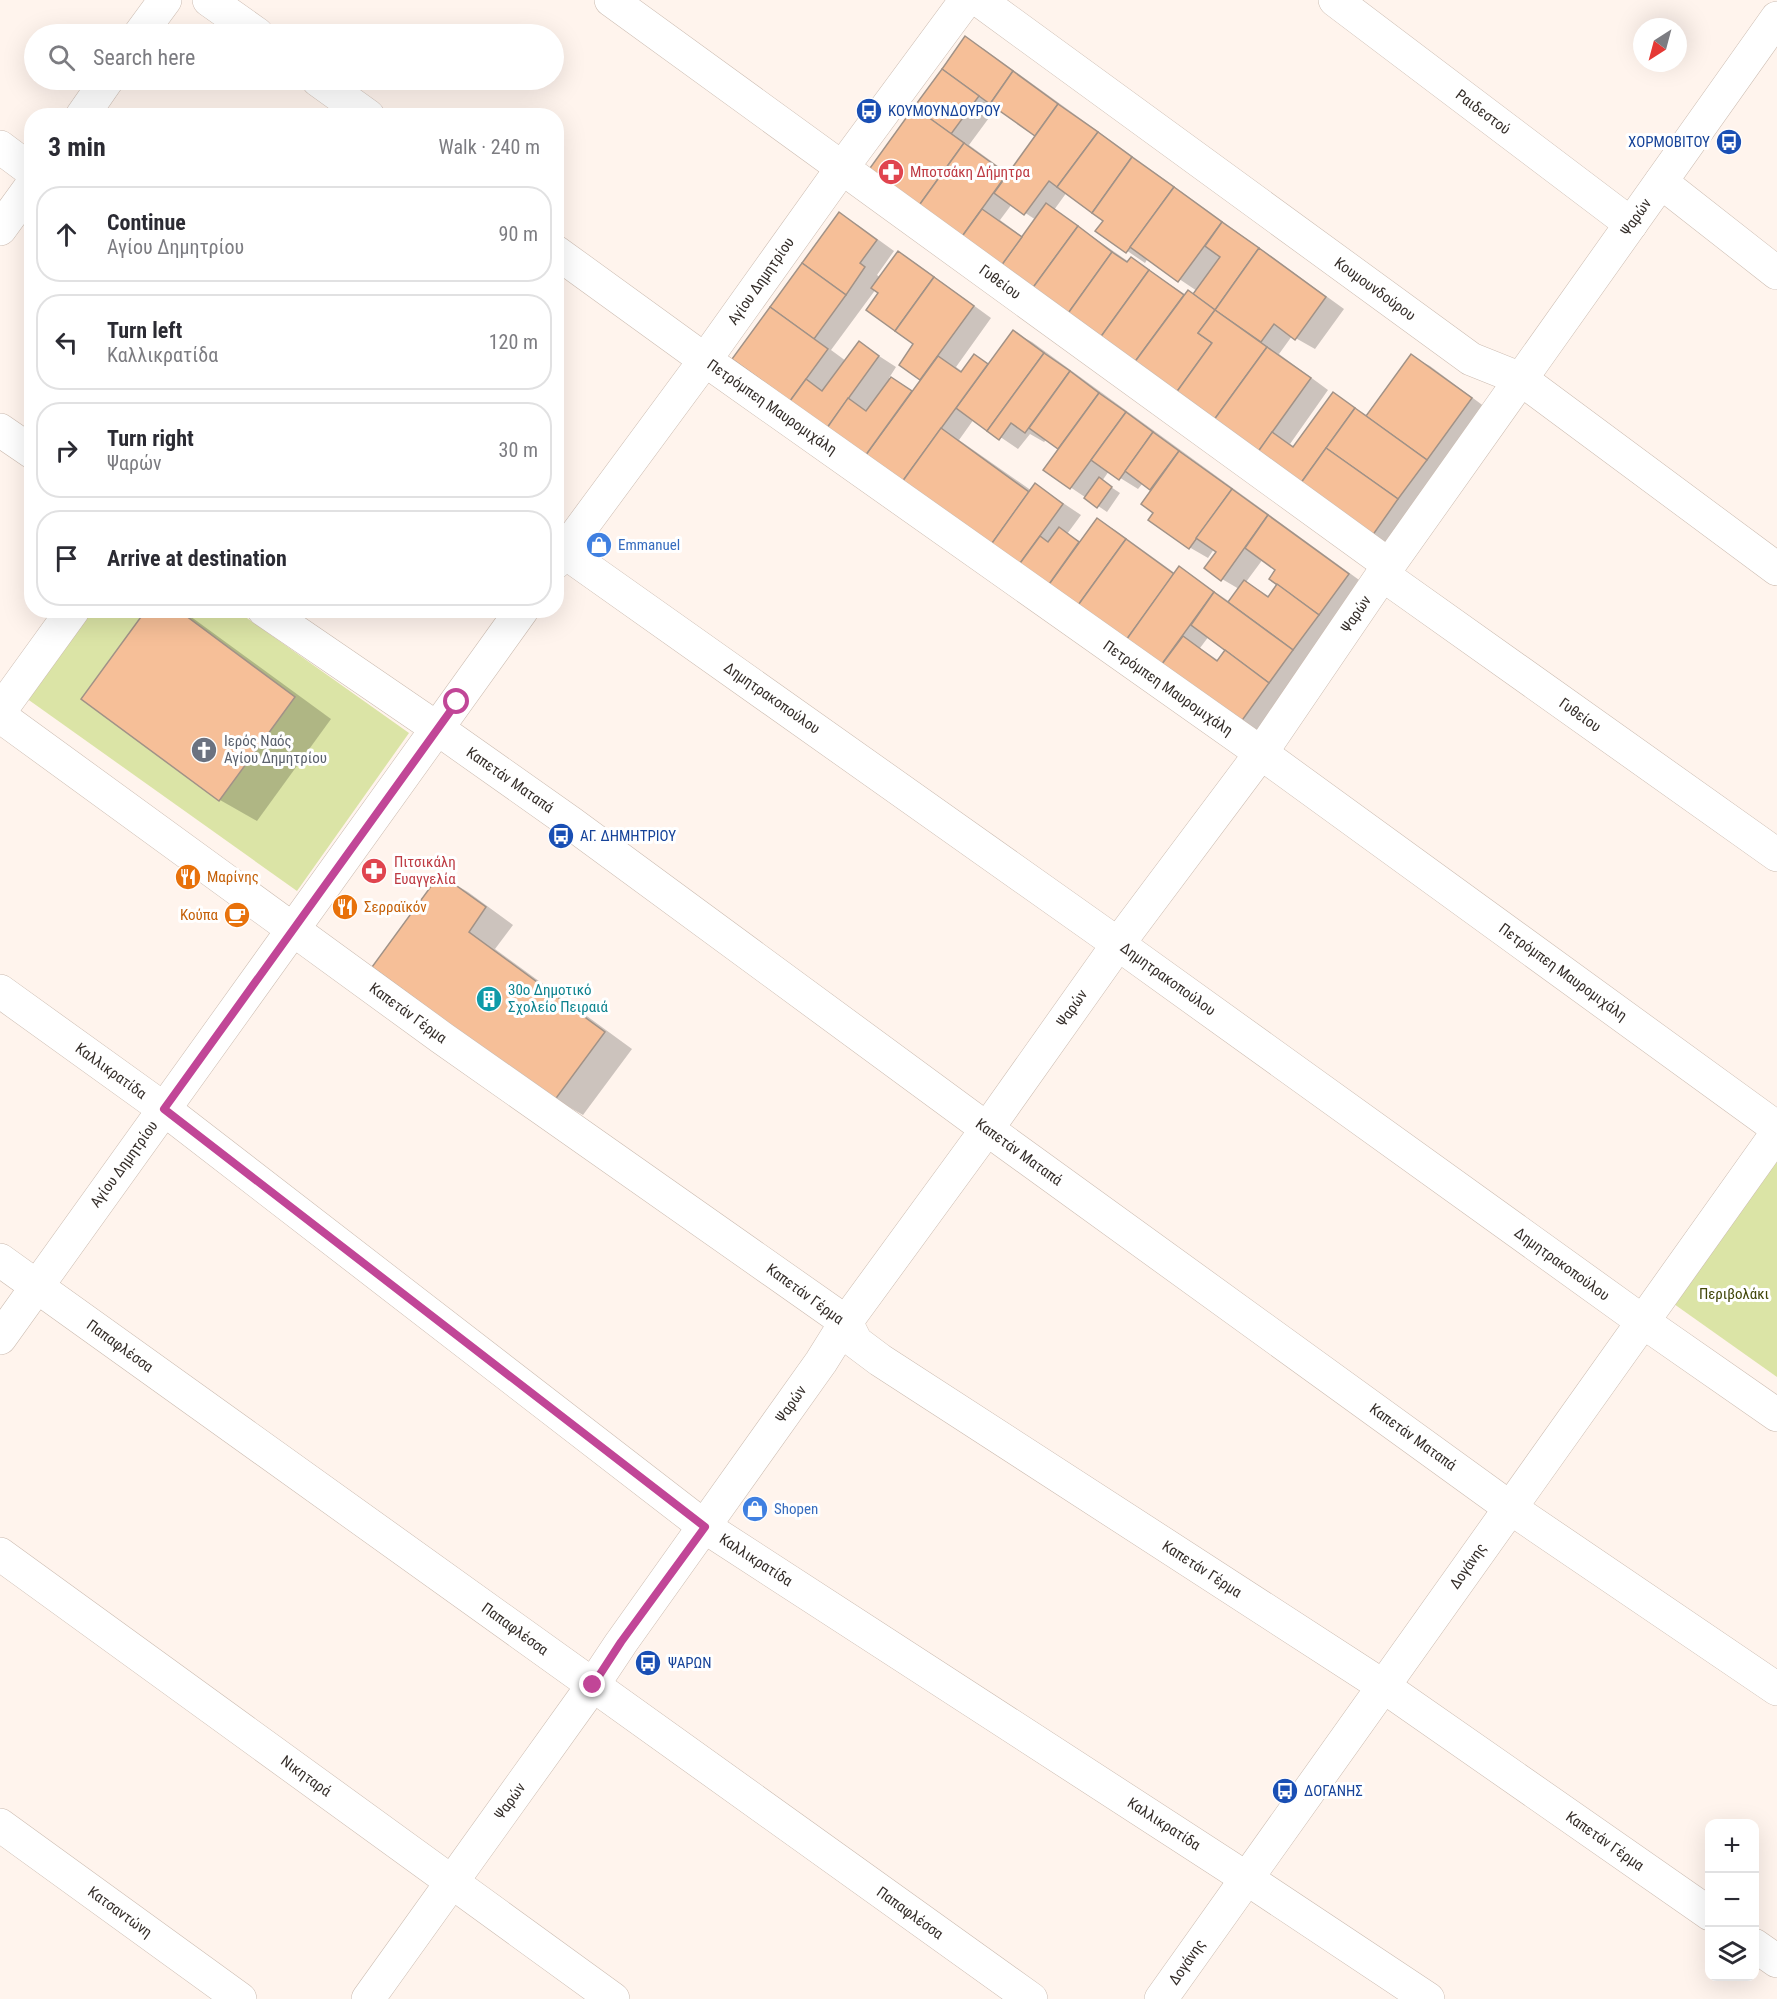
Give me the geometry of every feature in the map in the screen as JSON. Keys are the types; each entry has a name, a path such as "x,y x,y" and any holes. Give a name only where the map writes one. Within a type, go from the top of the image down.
{"street":[{"path":"147,24 165,0"},
{"path":"209,0 242,24"},
{"name":"Γυθείου","path":"611,0 1777,855"},
{"name":"Αγίου Δημητρίου","path":"564,546 705,360 966,0"},
{"name":"Κουμουνδούρου","path":"979,0 1471,359 1521,380 1777,569"},
{"name":"Ραιδεστού","path":"1335,0 1631,224"},
{"name":"Ψαρών","path":"368,1999 705,1527 821,1362 846,1322 1118,944 1261,753 1386,570 1777,18"},
{"path":"88,108 101,90"},
{"path":"332,90 357,108"},
{"path":"0,147 24,165"},
{"path":"1661,182 1777,273"},
{"path":"0,228 24,196"},
{"name":"Πετρόμπεη Μαυρομιχάλη","path":"564,258 1261,753 1777,1128"},
{"path":"0,430 24,446"},
{"name":"Δημητρακοπούλου","path":"564,556 1118,944 1642,1321 1777,1415"},
{"path":"0,711 67,618"},
{"name":"Καπετάν Ματαπά","path":"276,618 571,823 987,1129 1509,1507 1777,1689"},
{"name":"Αγίου Δημητρίου","path":"0,1338 516,618"},
{"name":"Καπετάν Γέρμα","path":"0,716 442,1038 846,1322 856,1342 880,1360 1383,1686 1705,1911"},
{"name":"Καλλικρατίδα","path":"0,991 164,1109 705,1527 1246,1878 1428,1999"},
{"name":"Δογάνης","path":"1161,1999 1777,1133"},
{"name":"Παπαφλέσσα","path":"0,1260 1031,1999"},
{"name":"Νικηταρά","path":"0,1554 613,1999"},
{"name":"Κατσαντώνη","path":"0,1825 240,1999"},
{"path":"1759,1948 1777,1961"}],"green space":[{"path":"84,618 247,618 409,733 297,891 26,698"},
{"name":"Περιβολάκι","path":"1777,1161 1777,1377 1674,1304"}],"building":[{"path":"965,36 1013,71 990,104 942,69"},
{"path":"942,69 979,96 951,134 914,107"},
{"path":"1013,71 1058,104 1035,136 990,104"},
{"path":"1058,104 1098,132 1057,187 1049,181 1024,215 994,193"},
{"path":"914,107 964,143 915,211 865,175"},
{"path":"1098,132 1132,157 1092,213 1057,187"},
{"path":"964,143 1007,174 958,242 915,211"},
{"path":"1132,157 1174,187 1126,253 1095,231 1103,221 1092,213"},
{"path":"1174,187 1222,222 1178,282 1130,247"},
{"path":"1046,203 1078,226 1029,293 998,270"},
{"path":"982,209 1022,237 998,270 958,242"},
{"path":"839,212 877,240 860,263 865,267 846,295 802,263"},
{"path":"1222,222 1259,248 1215,310 1193,294 1220,257 1205,246"},
{"path":"1078,226 1112,252 1064,319 1029,293"},
{"path":"1259,248 1326,297 1295,340 1274,324 1261,342 1215,310"},
{"path":"898,251 934,277 895,331 866,310 878,293 871,288"},
{"path":"1112,252 1127,262 1131,257 1149,270 1097,342 1064,319"},
{"path":"802,263 846,295 814,339 770,307"},
{"path":"1149,270 1184,295 1131,367 1097,342"},
{"path":"934,277 974,306 920,380 899,365 913,344 895,331"},
{"path":"1188,290 1215,310 1198,333 1212,343 1173,397 1131,367"},
{"path":"770,307 828,349 790,401 732,359"},
{"path":"1215,310 1267,347 1211,424 1173,397 1212,343 1198,333"},
{"path":"1013,330 1044,353 987,431 956,408"},
{"path":"859,341 879,356 827,428 790,401 806,379 822,391"},
{"path":"1267,347 1311,378 1255,456 1211,424"},
{"path":"1044,353 1070,371 1025,433 1011,423 999,440 987,431"},
{"path":"974,354 988,364 902,482 865,456 938,356 961,372"},
{"path":"1411,354 1472,398 1427,460 1366,416"},
{"path":"1070,371 1099,393 1058,449 1029,428"},
{"path":"891,377 912,391 865,456 827,428 848,398 866,411"},
{"path":"1333,392 1355,408 1298,487 1255,456 1272,432 1293,447"},
{"path":"1099,393 1126,412 1070,489 1043,470"},
{"path":"1355,408 1427,460 1398,499 1326,448"},
{"path":"1126,412 1153,432 1119,480 1091,460"},
{"path":"941,428 1029,492 990,546 902,482"},
{"path":"1153,432 1179,451 1150,490 1125,471"},
{"path":"1326,448 1398,499 1370,539 1298,487"},
{"path":"1179,451 1232,489 1189,549 1148,520 1153,513 1141,504"},
{"path":"1099,477 1112,487 1097,508 1084,498"},
{"path":"1035,483 1063,504 1018,566 990,546"},
{"path":"1232,489 1268,515 1221,581 1204,568 1216,552 1196,538"},
{"path":"1268,515 1349,574 1319,615 1269,579 1275,570 1245,548"},
{"path":"1097,518 1126,539 1076,608 1047,587"},
{"path":"1059,527 1079,542 1047,587 1018,566 1040,536 1048,542"},
{"path":"1126,539 1174,574 1124,643 1076,608"},
{"path":"1179,566 1214,592 1159,668 1124,643"},
{"path":"1244,580 1268,597 1277,584 1319,615 1293,650 1228,602"},
{"path":"1214,592 1293,650 1269,683 1191,625"},
{"name":"Ιερός Ναός Αγίου Δημητρίου","path":"140,618 189,618 295,697 219,801 81,699"},
{"path":"1183,636 1217,661 1225,650 1269,683 1238,726 1159,668"},
{"name":"30ο Δημοτικό Σχολείο Πειραιά","path":"440,874 486,907 469,932 605,1032 554,1101 372,967"}],"place":[{"name":"ΚΟΥΜΟΥΝΔΟΥΡΟΥ","path":"869,111"},
{"name":"ΧΟΡΜΟΒΙΤΟΥ","path":"1729,142"},
{"name":"Μποτσάκη Δήμητρα","path":"891,172"},
{"name":"Emmanuel","path":"599,545"},
{"name":"Ιερός Ναός Αγίου Δημητρίου","path":"204,750"},
{"name":"ΑΓ. ΔΗΜΗΤΡΙΟΥ","path":"561,836"},
{"name":"Πιτσικάλη Ευαγγελία","path":"374,871"},
{"name":"Μαρίνης","path":"188,877"},
{"name":"Σερραϊκόν","path":"345,907"},
{"name":"Κούπα","path":"237,915"},
{"name":"30ο Δημοτικό Σχολείο Πειραιά","path":"489,999"},
{"name":"Shopen","path":"755,1509"},
{"name":"ΨΑΡΩΝ","path":"648,1663"},
{"name":"ΔΟΓΑΝΗΣ","path":"1285,1791"}],"route":[{"path":"457,702 164,1109 705,1527 621,1642 593,1685"}]}
